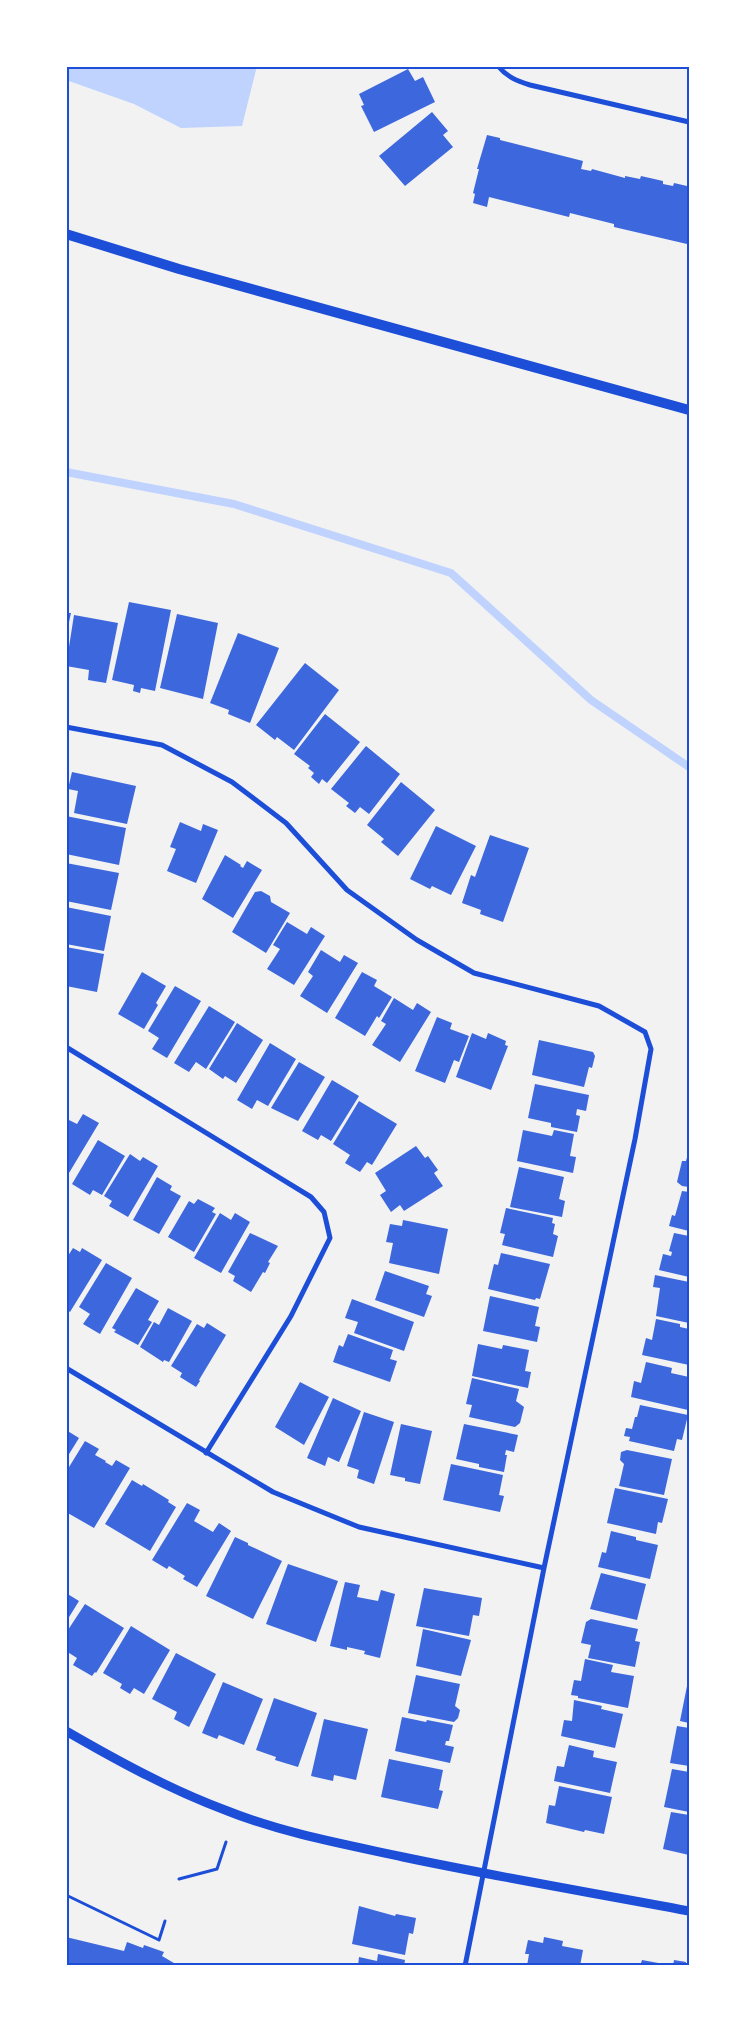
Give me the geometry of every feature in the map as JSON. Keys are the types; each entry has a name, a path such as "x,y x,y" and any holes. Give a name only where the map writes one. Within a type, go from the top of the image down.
{"main road":[{"path":"66,234 179,269 689,410"}],"street":[{"path":"498,66 506,75 530,85 689,122"},
{"path":"66,727 162,745 232,782 286,823 347,890 416,940 474,973 599,1006 645,1032 651,1049 635,1139 544,1568 465,1966"},
{"path":"66,1047 311,1197 324,1212 330,1238 291,1316 206,1453"},
{"path":"66,1368 273,1492 359,1527 544,1568"},
{"path":"66,1732 165,1786 243,1817 314,1838 484,1873 689,1911"}],"path":[{"path":"179,1880 216,1868 226,1842"},
{"path":"66,1895 159,1940 165,1922"}],"water":[{"path":"66,66 257,66 242,126 181,128 134,104 66,80"}],"building":[{"path":"408,69 415,81 423,77 435,102 374,132 361,106 364,105 359,94"},
{"path":"432,112 448,131 443,135 453,147 405,186 379,156"},
{"path":"487,135 583,161 581,169 591,171 592,169 625,178 625,176 640,179 641,176 663,181 663,184 673,186 674,183 687,186 689,182 689,237 687,244 614,227 614,224 570,213 569,217 489,197 487,207 473,203 475,194 473,193 479,169 477,169"},
{"path":"129,602 171,610 155,691 141,688 140,693 133,691 134,685 112,680"},
{"path":"66,613 71,613 67,631 66,631"},
{"path":"177,614 218,623 203,699 160,688"},
{"path":"74,615 118,623 106,683 88,680 89,670 66,666"},
{"path":"238,633 279,648 250,723 228,714 229,710 210,703"},
{"path":"305,663 339,690 294,750 277,737 275,740 256,725"},
{"path":"325,714 360,742 327,783 322,779 319,784 311,777 314,773 308,768 310,766 294,754"},
{"path":"366,746 400,774 369,814 360,807 355,813 346,806 349,803 331,789"},
{"path":"72,772 136,786 127,824 74,813 78,791 68,789"},
{"path":"401,782 435,810 398,856 381,842 384,839 367,825"},
{"path":"66,816 126,828 119,865 66,854 69,833 66,832"},
{"path":"180,822 201,831 203,824 218,830 196,883 167,871 176,849 170,847"},
{"path":"436,826 476,846 451,895 432,886 430,889 410,879"},
{"path":"490,835 529,848 503,922 480,914 481,910 462,903 471,875 475,877"},
{"path":"225,855 243,868 247,861 262,870 233,918 202,899"},
{"path":"66,863 119,873 111,910 66,901"},
{"path":"261,891 270,896 271,902 290,913 266,953 232,932 255,892"},
{"path":"66,907 111,916 104,951 66,944"},
{"path":"287,922 307,934 311,927 325,936 294,985 267,969 280,949 273,945"},
{"path":"66,947 104,954 97,992 66,986"},
{"path":"321,950 340,962 344,955 358,963 327,1013 300,996 313,976 308,972"},
{"path":"142,972 166,986 156,1003 158,1005 144,1029 118,1014"},
{"path":"362,972 377,980 374,986 392,997 379,1018 377,1016 365,1036 335,1018"},
{"path":"175,986 201,1001 167,1058 152,1049 159,1038 148,1031"},
{"path":"394,998 413,1010 417,1003 431,1012 400,1062 372,1045 386,1024 381,1021"},
{"path":"209,1006 235,1022 206,1069 196,1062 189,1072 174,1063"},
{"path":"437,1017 452,1023 450,1029 469,1036 459,1062 454,1060 445,1083 415,1071"},
{"path":"237,1023 263,1040 236,1083 225,1076 223,1079 209,1069"},
{"path":"472,1033 486,1039 488,1033 506,1041 505,1045 508,1046 491,1090 456,1077"},
{"path":"539,1040 593,1052 595,1056 592,1068 589,1067 584,1087 532,1075"},
{"path":"270,1043 296,1059 268,1106 257,1100 252,1109 237,1100"},
{"path":"299,1062 325,1077 298,1121 271,1108"},
{"path":"332,1080 359,1096 331,1141 321,1135 318,1140 302,1131"},
{"path":"535,1084 589,1095 586,1111 577,1109 576,1115 580,1116 577,1132 551,1127 551,1123 528,1118"},
{"path":"359,1101 397,1124 372,1165 367,1162 360,1172 345,1163 350,1155 333,1144"},
{"path":"83,1114 99,1123 66,1178 66,1120 77,1124"},
{"path":"523,1130 552,1136 554,1130 574,1134 570,1156 576,1157 573,1173 517,1161"},
{"path":"98,1140 125,1156 102,1195 93,1190 90,1195 72,1184"},
{"path":"416,1146 425,1158 428,1156 438,1170 434,1173 443,1186 404,1211 400,1205 391,1212 380,1195 386,1191 375,1173"},
{"path":"130,1154 140,1161 143,1157 158,1166 128,1217 109,1206 112,1201 104,1196"},
{"path":"688,1154 689,1187 682,1186 677,1182 682,1161 686,1161"},
{"path":"519,1167 564,1177 559,1199 565,1201 562,1217 510,1207"},
{"path":"157,1177 172,1186 170,1190 181,1196 159,1234 133,1220"},
{"path":"682,1191 689,1192 689,1231 669,1226 672,1215 675,1216"},
{"path":"198,1199 215,1208 212,1212 216,1214 194,1252 168,1237 189,1201 194,1204"},
{"path":"506,1208 553,1218 552,1223 555,1224 553,1234 558,1236 553,1257 502,1245 505,1234 500,1233"},
{"path":"220,1213 231,1220 235,1213 250,1222 221,1273 194,1258"},
{"path":"403,1220 448,1229 439,1274 389,1263 393,1243 386,1242 390,1224 402,1226"},
{"path":"250,1233 278,1246 268,1262 270,1263 265,1273 263,1272 251,1292 233,1281 235,1276 228,1272"},
{"path":"674,1233 689,1236 689,1277 659,1270 663,1254 671,1256 672,1252 669,1251"},
{"path":"73,1248 80,1252 82,1248 102,1260 70,1312 66,1309 66,1259"},
{"path":"501,1253 550,1264 540,1299 536,1298 535,1300 488,1289 494,1264 498,1265"},
{"path":"106,1263 132,1278 100,1334 83,1324 90,1314 79,1307"},
{"path":"385,1271 429,1286 426,1294 432,1296 424,1317 375,1300"},
{"path":"655,1275 689,1282 689,1323 656,1316 660,1288 653,1287"},
{"path":"136,1288 159,1301 148,1320 152,1322 138,1345 114,1332 116,1330 112,1328"},
{"path":"490,1296 539,1307 535,1326 540,1327 537,1342 483,1331"},
{"path":"352,1299 414,1322 404,1351 354,1333 358,1322 345,1318"},
{"path":"168,1308 192,1321 169,1362 164,1360 163,1362 140,1347 154,1322 159,1325"},
{"path":"656,1319 680,1324 680,1327 689,1329 689,1365 642,1355 646,1338 652,1340"},
{"path":"207,1323 226,1335 196,1387 180,1377 182,1373 171,1366 197,1324 204,1328"},
{"path":"348,1334 393,1350 390,1359 397,1361 390,1382 333,1362 339,1345 343,1347"},
{"path":"478,1344 502,1349 503,1345 529,1350 525,1371 531,1372 528,1388 472,1376"},
{"path":"646,1362 672,1368 671,1373 689,1377 688,1410 631,1397 634,1381 641,1383"},
{"path":"472,1378 519,1389 516,1401 524,1407 520,1423 515,1427 469,1417 472,1405 466,1404"},
{"path":"300,1382 329,1397 304,1445 275,1427"},
{"path":"333,1398 361,1411 339,1462 328,1457 325,1466 307,1458"},
{"path":"640,1405 688,1415 682,1440 677,1439 674,1451 629,1441 630,1437 624,1436 626,1428 632,1429"},
{"path":"364,1412 394,1422 374,1484 357,1478 359,1470 347,1466"},
{"path":"401,1424 432,1431 420,1484 390,1475"},
{"path":"464,1424 518,1435 514,1452 506,1450 504,1472 479,1467 479,1464 456,1459"},
{"path":"66,1430 79,1438 66,1459"},
{"path":"85,1441 99,1449 95,1455 105,1462 112,1466 116,1460 130,1468 94,1528 66,1512 66,1472"},
{"path":"627,1450 672,1459 664,1495 619,1486 624,1464 620,1460 621,1452"},
{"path":"451,1464 503,1475 499,1495 504,1496 500,1512 443,1500"},
{"path":"132,1480 142,1486 143,1484 169,1500 168,1502 176,1507 150,1551 105,1524"},
{"path":"615,1488 668,1499 662,1523 658,1522 656,1534 607,1523"},
{"path":"187,1503 200,1510 194,1521 213,1532 219,1523 231,1531 197,1587 183,1579 185,1576 169,1566 167,1569 152,1560"},
{"path":"611,1531 658,1545 650,1579 598,1567 602,1552 606,1553"},
{"path":"235,1537 282,1561 253,1619 206,1596"},
{"path":"288,1564 338,1581 316,1642 266,1624"},
{"path":"601,1573 646,1584 637,1620 590,1609"},
{"path":"345,1582 360,1585 357,1597 378,1601 381,1590 395,1594 380,1658 364,1654 365,1651 347,1647 347,1650 330,1646"},
{"path":"424,1588 482,1598 479,1616 473,1615 469,1636 416,1626"},
{"path":"66,1593 79,1601 66,1622"},
{"path":"85,1604 124,1628 96,1673 92,1676 73,1665 77,1658 66,1651 66,1633"},
{"path":"591,1619 638,1629 635,1641 640,1642 635,1667 588,1658 591,1645 581,1643 586,1622"},
{"path":"131,1626 170,1650 144,1694 134,1688 130,1694 120,1688 122,1684 103,1673"},
{"path":"423,1629 471,1640 461,1676 416,1666"},
{"path":"176,1653 216,1674 189,1727 174,1719 177,1712 152,1699"},
{"path":"585,1659 613,1665 611,1672 634,1676 628,1708 571,1695 574,1680 581,1681"},
{"path":"416,1675 460,1684 455,1706 460,1710 458,1718 454,1722 408,1713"},
{"path":"689,1681 689,1723 680,1721"},
{"path":"223,1682 263,1699 244,1745 219,1735 217,1739 202,1733"},
{"path":"274,1698 317,1713 298,1767 275,1760 276,1757 256,1750"},
{"path":"574,1700 602,1706 601,1709 623,1714 615,1748 561,1736 564,1720 572,1721"},
{"path":"402,1717 453,1725 449,1741 446,1741 445,1745 454,1747 450,1763 395,1751"},
{"path":"324,1719 368,1729 356,1780 334,1775 333,1781 311,1776"},
{"path":"677,1726 689,1728 689,1766 670,1763"},
{"path":"569,1745 594,1751 593,1757 617,1762 610,1793 554,1781 557,1766 564,1767"},
{"path":"389,1759 443,1770 439,1790 443,1791 438,1809 381,1797"},
{"path":"672,1769 689,1772 689,1812 664,1807"},
{"path":"559,1786 612,1797 604,1834 585,1830 584,1832 546,1823 549,1805 555,1806"},
{"path":"671,1812 689,1815 689,1855 663,1849"},
{"path":"359,1906 395,1916 396,1914 416,1918 413,1934 409,1933 405,1955 352,1944"},
{"path":"66,1937 124,1951 127,1942 143,1948 144,1945 164,1952 162,1956 179,1966 66,1966"},
{"path":"544,1937 563,1941 562,1946 583,1950 580,1966 527,1966 529,1954 525,1954 528,1940 543,1943"},
{"path":"378,1954 405,1960 404,1966 358,1966 359,1957 377,1961"},
{"path":"642,1960 669,1965 669,1966 640,1966"},
{"path":"674,1960 686,1962 685,1966 673,1966"}],"waterway":[{"path":"66,472 234,504 451,573 591,700 689,767"}]}
